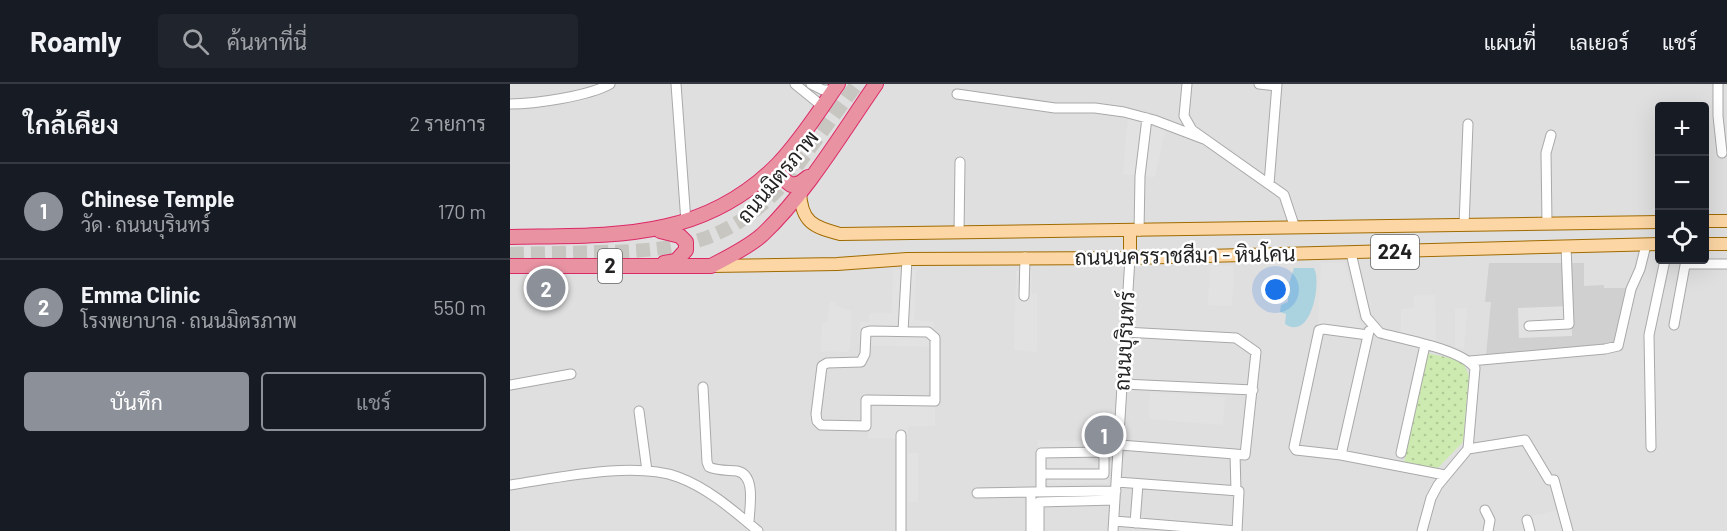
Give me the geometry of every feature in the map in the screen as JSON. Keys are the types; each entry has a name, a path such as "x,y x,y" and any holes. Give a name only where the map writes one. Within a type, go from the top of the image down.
{"highway":[{"name":"ถนนมิตรภาพ","path":"510,266 711,266 739,251 761,235 800,191 876,84"},
{"name":"ถนนมิตรภาพ","path":"510,237 613,234 652,230 686,222 714,210 756,185 786,155 836,87"},
{"path":"786,155 781,174 782,178 791,185 800,183 814,171"},
{"path":"650,266 676,261 686,250 686,242 680,236 670,232 652,230"}],"main road":[{"name":"ถนนนครราชสีมา - หินโคน","path":"800,191 803,213 812,224 820,229 840,234 1655,222"},
{"path":"1709,221 1727,221"},
{"path":"1130,258 1134,230"},
{"name":"ถนนนครราชสีมา - หินโคน","path":"711,266 837,264 907,259 1130,258 1655,244"},
{"path":"1709,244 1727,244"}],"street":[{"path":"510,104 551,100 589,92 610,84"},
{"path":"676,84 686,222"},
{"path":"811,84 823,90 836,87"},
{"path":"1187,84 1184,116 1186,122 1204,139 1284,195 1295,228"},
{"path":"1259,84 1277,85 1269,184"},
{"path":"1718,84 1718,116 1722,153"},
{"path":"799,86 822,106"},
{"path":"957,94 1055,108 1095,108 1146,118 1204,139"},
{"path":"1134,230 1146,118"},
{"path":"1464,225 1468,124"},
{"path":"1547,223 1546,153 1551,135"},
{"path":"959,232 960,162"},
{"path":"1351,253 1366,317 1371,325 1380,333 1456,354 1470,361 1618,346 1631,290 1640,269 1646,245"},
{"path":"1529,326 1569,324 1566,246"},
{"path":"1024,296 1025,257"},
{"name":"ถนนบุรินทร์","path":"1114,526 1130,258"},
{"path":"903,331 907,259"},
{"path":"1709,263 1727,264"},
{"path":"1651,447 1649,335 1664,264"},
{"path":"1674,325 1686,264"},
{"path":"1341,455 1371,325"},
{"path":"1368,335 1323,328 1319,330 1294,443 1296,450 1341,455 1445,475"},
{"path":"870,331 903,331 928,332 935,338 934,401 867,400 866,426 821,425 817,421 816,409 822,366 827,363 861,362 865,354 866,333 870,331"},
{"path":"1120,445 1245,455 1256,352 1236,338 1124,332"},
{"path":"1401,453 1425,345"},
{"path":"1422,531 1431,498 1445,475 1468,449 1476,373 1470,361"},
{"path":"510,385 571,374"},
{"path":"1123,384 1253,390"},
{"path":"703,387 709,468 741,472 745,477 751,488 749,523"},
{"path":"639,411 647,471"},
{"path":"901,435 901,531"},
{"path":"1468,449 1525,440 1550,480 1554,480 1568,531"},
{"path":"1041,474 1104,474 1104,452 1041,453 1041,474 1041,492"},
{"path":"1114,526 1135,523 1237,531 1239,491 1236,491 1235,454"},
{"path":"510,485 605,472 662,472 688,482 719,500 758,531"},
{"path":"1039,531 1038,502 1116,491 1138,484 1236,491"},
{"path":"1135,523 1138,484"},
{"path":"977,493 1116,491"},
{"path":"1031,492 1031,531"},
{"path":"1485,510 1490,520 1488,531"},
{"path":"1527,520 1530,531"}],"shaded area":[{"path":"510,84 1727,84 1727,531 510,531"},
{"path":"1128,116 1166,127 1155,177 1123,174"},
{"path":"1321,263 1345,263 1359,321 1364,329 1361,331 1318,325"},
{"path":"1489,263 1584,263 1584,286 1604,285 1604,288 1629,288 1617,340 1613,343 1486,356 1491,302 1485,302"},
{"path":"1210,265 1234,266 1232,306 1208,305"},
{"path":"893,270 916,270 914,320 934,322 933,347 859,345 860,322 869,322 869,313 892,313"},
{"path":"1016,271 1032,271 1031,293 1037,293 1037,352 1014,350"},
{"path":"1414,295 1435,295 1436,342 1401,334 1401,309 1414,308"},
{"path":"830,302 836,302 836,306 851,311 850,350 845,352 821,351 822,323 827,323"},
{"path":"1571,306 1572,336 1519,338 1518,308"},
{"path":"1467,308 1464,349 1455,347 1455,309"},
{"path":"1150,392 1225,397 1223,425 1149,419"},
{"path":"869,403 935,404 935,426 908,426 908,439 868,438"},
{"path":"1038,440 1110,442 1108,483 1037,483"},
{"path":"908,453 918,453 918,502 908,502"},
{"path":"1566,508 1572,531 1533,531 1532,516"}],"green space":[{"path":"1427,353 1463,362 1469,376 1463,442 1437,469 1404,463"}],"water":[{"path":"1294,268 1314,268 1316,285 1315,297 1308,318 1302,325 1294,327 1285,324 1286,314 1280,312 1281,305 1288,302 1288,287"}],"tunnel":[{"path":"510,254 653,249 677,246 722,231 764,203 785,182 857,84"}],"place":[{"name":"Emma Clinic","path":"546,288"},
{"name":"Chinese Temple","path":"1104,435"}]}
